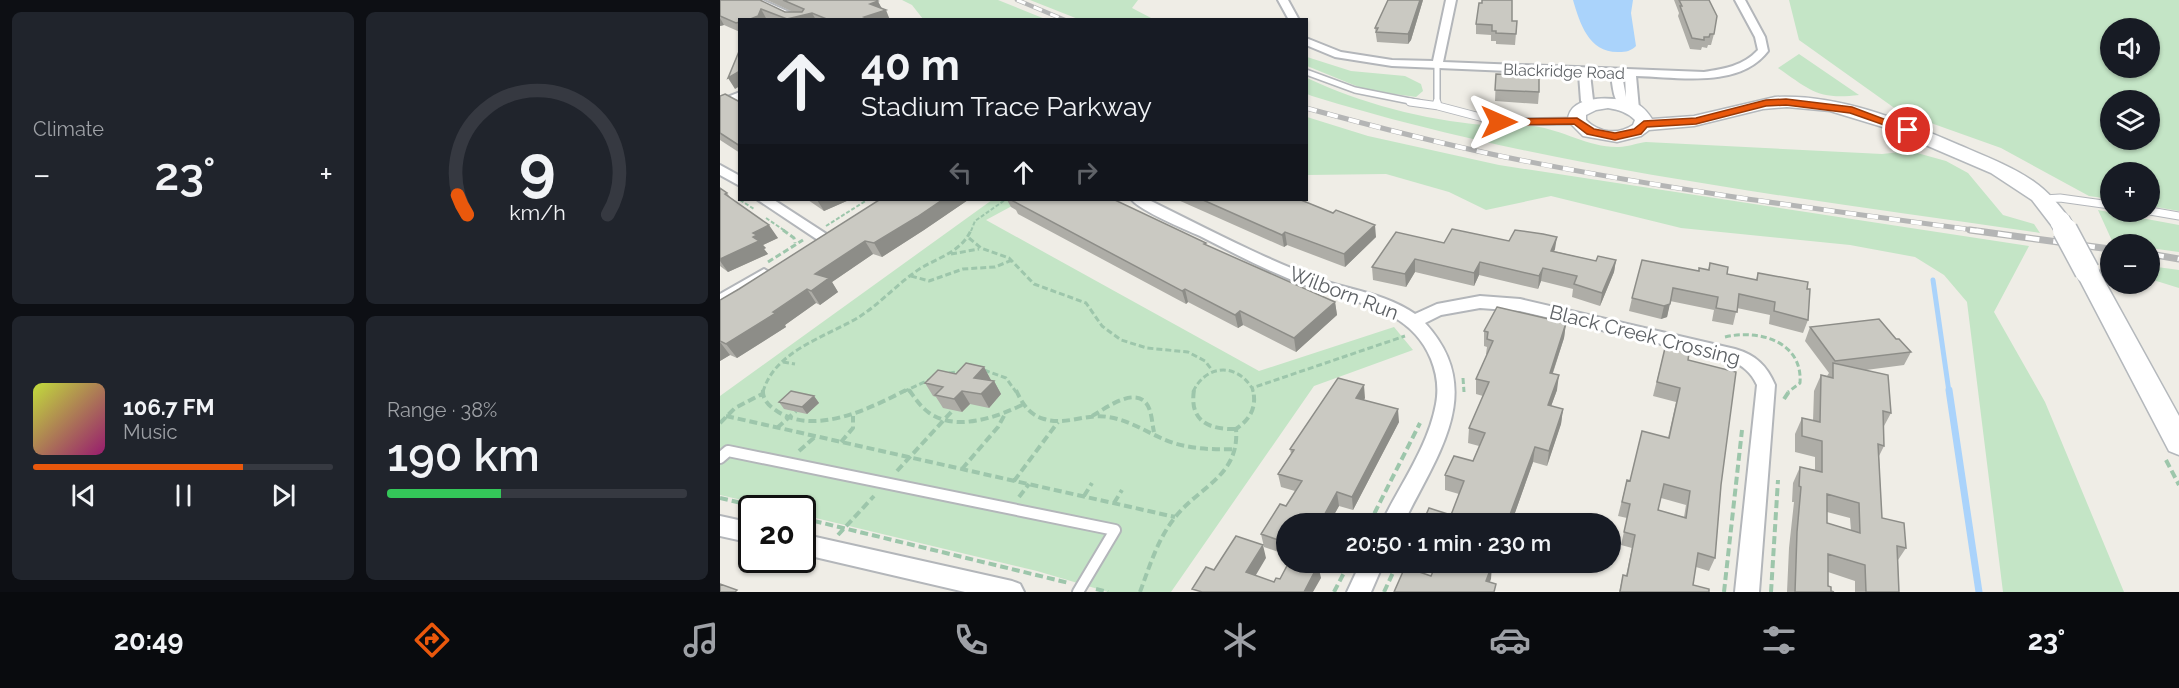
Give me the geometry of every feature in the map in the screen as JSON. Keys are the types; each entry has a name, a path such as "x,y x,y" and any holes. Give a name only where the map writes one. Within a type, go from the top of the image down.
{"street":[{"path":"754,0 797,18"},
{"path":"1283,0 1293,18"},
{"path":"1437,66 1451,0"},
{"name":"Blackridge Road","path":"1308,42 1332,53 1355,59 1437,66 1704,75 1737,69 1750,64 1762,51 1762,45 1740,0"},
{"path":"1584,72 1587,100 1591,105"},
{"path":"1616,73 1620,97 1634,113"},
{"path":"1630,74 1634,113 1637,132 1615,136 1590,132 1577,121 1579,111 1591,105 1608,104 1634,113 1696,121 1766,103 1809,103 1876,117 1981,162 2029,187 2044,199 2060,221 2179,442"},
{"path":"720,104 738,96"},
{"path":"720,169 738,181"},
{"path":"767,201 824,234"},
{"name":"Wilborn Run","path":"1140,201 1275,267 1336,290 1365,297 1434,346 1442,363 1447,387 1445,405 1437,433 1397,513"},
{"path":"800,246 824,234"},
{"path":"720,301 771,265"},
{"name":"Black Creek Crossing","path":"1407,329 1437,310 1471,303 1520,305 1735,355 1753,363 1761,372 1766,385 1747,592"},
{"path":"720,526 738,530"},
{"path":"816,547 1012,592"},
{"path":"1359,592 1368,573"}],"lane":[{"path":"1437,66 1436,95 1439,106"},
{"path":"1308,73 1338,87 1361,93 1439,106 1499,122 1577,121"},
{"path":"2044,199 2061,198 2100,204"},
{"path":"2160,213 2179,216"},
{"path":"720,458 728,451 1115,530 1080,589"}],"path":[{"path":"741,201 794,238 800,246"},
{"path":"771,265 824,234 831,220 865,201"},
{"path":"949,255 968,238 975,221 1004,201"},
{"path":"968,238 979,249"},
{"path":"939,376 853,416 818,422 789,417 776,412 766,404 762,394 765,383 783,362 813,340 860,316 933,261 979,249 998,252 1012,260 1023,276 1043,289 1087,303 1108,332 1122,340 1154,350 1189,352 1199,356 1212,370"},
{"path":"911,276 929,281 963,269 994,267 1012,260"},
{"path":"1252,388 1407,329 1410,340"},
{"path":"1719,339 1753,333 1773,340 1792,353 1802,372 1800,383 1786,393 1783,401"},
{"path":"783,362 795,364"},
{"path":"946,374 971,370"},
{"path":"983,370 1005,376 1015,385 1022,405 1038,417 1058,422 1101,416 1126,420 1172,442 1203,450 1236,449"},
{"path":"1212,370 1234,370 1247,379 1252,388 1256,406 1250,418 1236,429 1219,430 1206,426 1198,418 1193,408 1194,387 1212,370"},
{"path":"1462,375 1465,385 1463,402"},
{"path":"908,389 923,408 932,415 945,418 967,421 1005,414 1022,405"},
{"path":"720,423 735,408 762,394"},
{"path":"1090,417 1118,401 1137,398 1145,402 1155,434"},
{"path":"816,546 845,528 953,410"},
{"path":"777,428 796,411"},
{"path":"962,469 998,427 1005,414"},
{"path":"726,416 1175,517"},
{"path":"841,442 852,428 853,416"},
{"path":"1375,513 1421,421"},
{"path":"1014,481 1058,422"},
{"path":"1140,592 1154,551 1175,517 1227,469 1236,449 1238,438 1236,429"},
{"path":"1724,592 1742,430"},
{"path":"787,463 816,436"},
{"path":"1771,592 1779,473"},
{"path":"1084,496 1092,483"},
{"path":"1114,503 1122,490"},
{"path":"720,498 738,502"},
{"path":"1420,513 1424,504"},
{"path":"816,521 1080,589 1108,592"},
{"path":"1335,592 1344,573"},
{"path":"1384,592 1393,573"}],"green space":[{"path":"902,0 998,0 1043,18 922,18 912,5"},
{"path":"1030,0 1138,0 1132,8 1151,18 1075,18"},
{"path":"1789,0 2179,0 2179,211 2160,208 2160,162 2100,162 2100,198 2089,196 2001,148 1900,112 1799,40"},
{"path":"1799,54 1859,95 1834,96 1815,92 1778,68"},
{"path":"1308,57 1351,71 1405,76 1421,84 1423,91 1416,97 1366,90 1308,66"},
{"path":"1308,78 1370,103 1416,115 1461,123 1534,126 1608,147 1622,147 1646,142 1882,154 1910,151 1946,161 1968,173 2003,215 2034,224 2040,233 1765,193 1582,162 1401,121 1308,94"},
{"path":"1308,117 1368,136 1499,165 2029,246 1994,312 2045,402 2124,592 2003,592 1967,302 1944,275 1915,257 1850,245 1681,228 1551,196 1486,210 1449,192 1386,174 1308,175"},
{"path":"991,201 1021,201 986,220 1259,371 1394,327 1413,350 1314,386 1171,592 1108,592 1037,571 816,518 816,495 738,495 738,499 720,495 720,396"},
{"path":"2160,221 2179,225 2179,252 2160,249 2160,234 2109,234 2103,222"},
{"path":"2160,267 2179,270 2179,288 2160,282"}],"water":[{"path":"1573,0 1633,0 1631,13 1636,46 1622,52 1600,48 1587,35"}],"building":[{"path":"720,0 760,0 785,12 802,12 804,9 783,0 876,0 878,1 870,4 886,10 864,17 866,18 824,18 812,13 784,18 761,9 758,16 738,18 736,23 720,16"},
{"path":"1388,0 1420,0 1408,34 1376,32 1378,28 1375,28"},
{"path":"1482,0 1512,0 1512,21 1517,21 1516,34 1496,33 1492,31 1492,25 1476,24 1479,3 1482,3"},
{"path":"1679,0 1709,0 1717,16 1714,34 1704,37 1704,40 1692,38"},
{"path":"738,54 738,72 728,78"},
{"path":"1496,74 1539,76 1539,92 1495,90"},
{"path":"725,94 738,101 738,145 720,133 720,96"},
{"path":"720,188 769,225 753,233 757,235 753,237 759,241 720,259"},
{"path":"877,201 941,201 874,243 865,241 815,274 829,278 811,291 807,289 773,312 776,313 726,344 720,341 720,300"},
{"path":"1013,201 1117,201 1206,243 1204,244 1335,302 1294,338 1240,311 1235,315 1185,289 1182,291"},
{"path":"1205,201 1303,201 1333,213 1336,210 1375,225 1344,254 1285,232 1282,235"},
{"path":"1452,229 1509,241 1515,230 1543,234 1557,237 1551,251 1596,261 1598,256 1616,260 1602,293 1574,284 1577,276 1543,268 1539,276 1480,262 1474,273 1415,259 1405,274 1372,267 1396,232 1444,243"},
{"path":"1642,260 1699,271 1699,268 1709,270 1710,263 1728,267 1727,274 1757,280 1758,273 1808,282 1807,289 1810,289 1808,320 1774,311 1775,302 1739,294 1737,312 1716,308 1718,297 1673,288 1670,304 1664,306 1632,298"},
{"path":"1497,307 1566,323 1550,373 1559,375 1548,405 1563,409 1549,451 1535,447 1511,513 1452,513 1464,481 1445,475 1454,456 1473,461 1485,433 1469,428 1489,382 1476,379 1493,341 1487,339 1488,332 1484,331"},
{"path":"1879,319 1911,352 1835,361 1810,327"},
{"path":"1665,348 1689,353 1688,360 1736,372 1721,485 1715,558 1698,553 1693,585 1709,589 1709,592 1620,592 1623,575 1627,576 1635,535 1624,532 1630,504 1622,502 1627,480 1630,481 1642,431 1669,438 1680,388 1657,382","holes":["1664,484 1690,491 1686,518 1658,510"]},
{"path":"966,363 984,367 974,378 994,381 981,394 962,391 954,399 935,395 943,387 925,383 938,370 956,374"},
{"path":"1833,363 1888,375 1891,413 1883,411 1884,446 1878,444 1882,518 1904,523 1906,548 1897,546 1899,592 1866,592 1865,565 1828,554 1828,586 1834,592 1795,592 1800,467 1822,472 1822,441 1802,436 1802,418 1820,422 1821,375 1833,378","holes":["1827,494 1859,503 1860,533 1827,523"]},
{"path":"1338,378 1364,385 1356,398 1398,409 1352,497 1337,492 1325,513 1276,513 1276,539 1261,534 1280,504 1286,506 1302,481 1278,474 1294,450 1290,449"},
{"path":"791,391 814,396 802,407 779,402"},
{"path":"1429,508 1445,513 1427,513"},
{"path":"1236,536 1263,545 1246,572 1274,582 1276,578 1280,579 1283,573 1314,573 1304,592 1202,592 1192,589 1206,567 1214,570"},
{"path":"1402,573 1422,573 1431,576 1432,573 1489,573 1486,581 1496,584 1494,592 1394,592"},
{"path":"720,584 737,590 720,592"}],"waterway":[{"path":"1933,280 1949,392"},
{"path":"1949,390 1979,592"}],"railway":[{"path":"1017,0 1060,18"},
{"path":"1308,109 1455,146 1564,169 1742,198 1981,231"},
{"path":"1970,230 2100,248"},
{"path":"2160,256 2179,259"}],"route":[{"path":"1499,122 1577,121 1590,132 1624,136 1637,132 1644,124 1696,121 1766,103 1786,102 1827,105 1852,110 1908,130"}]}
